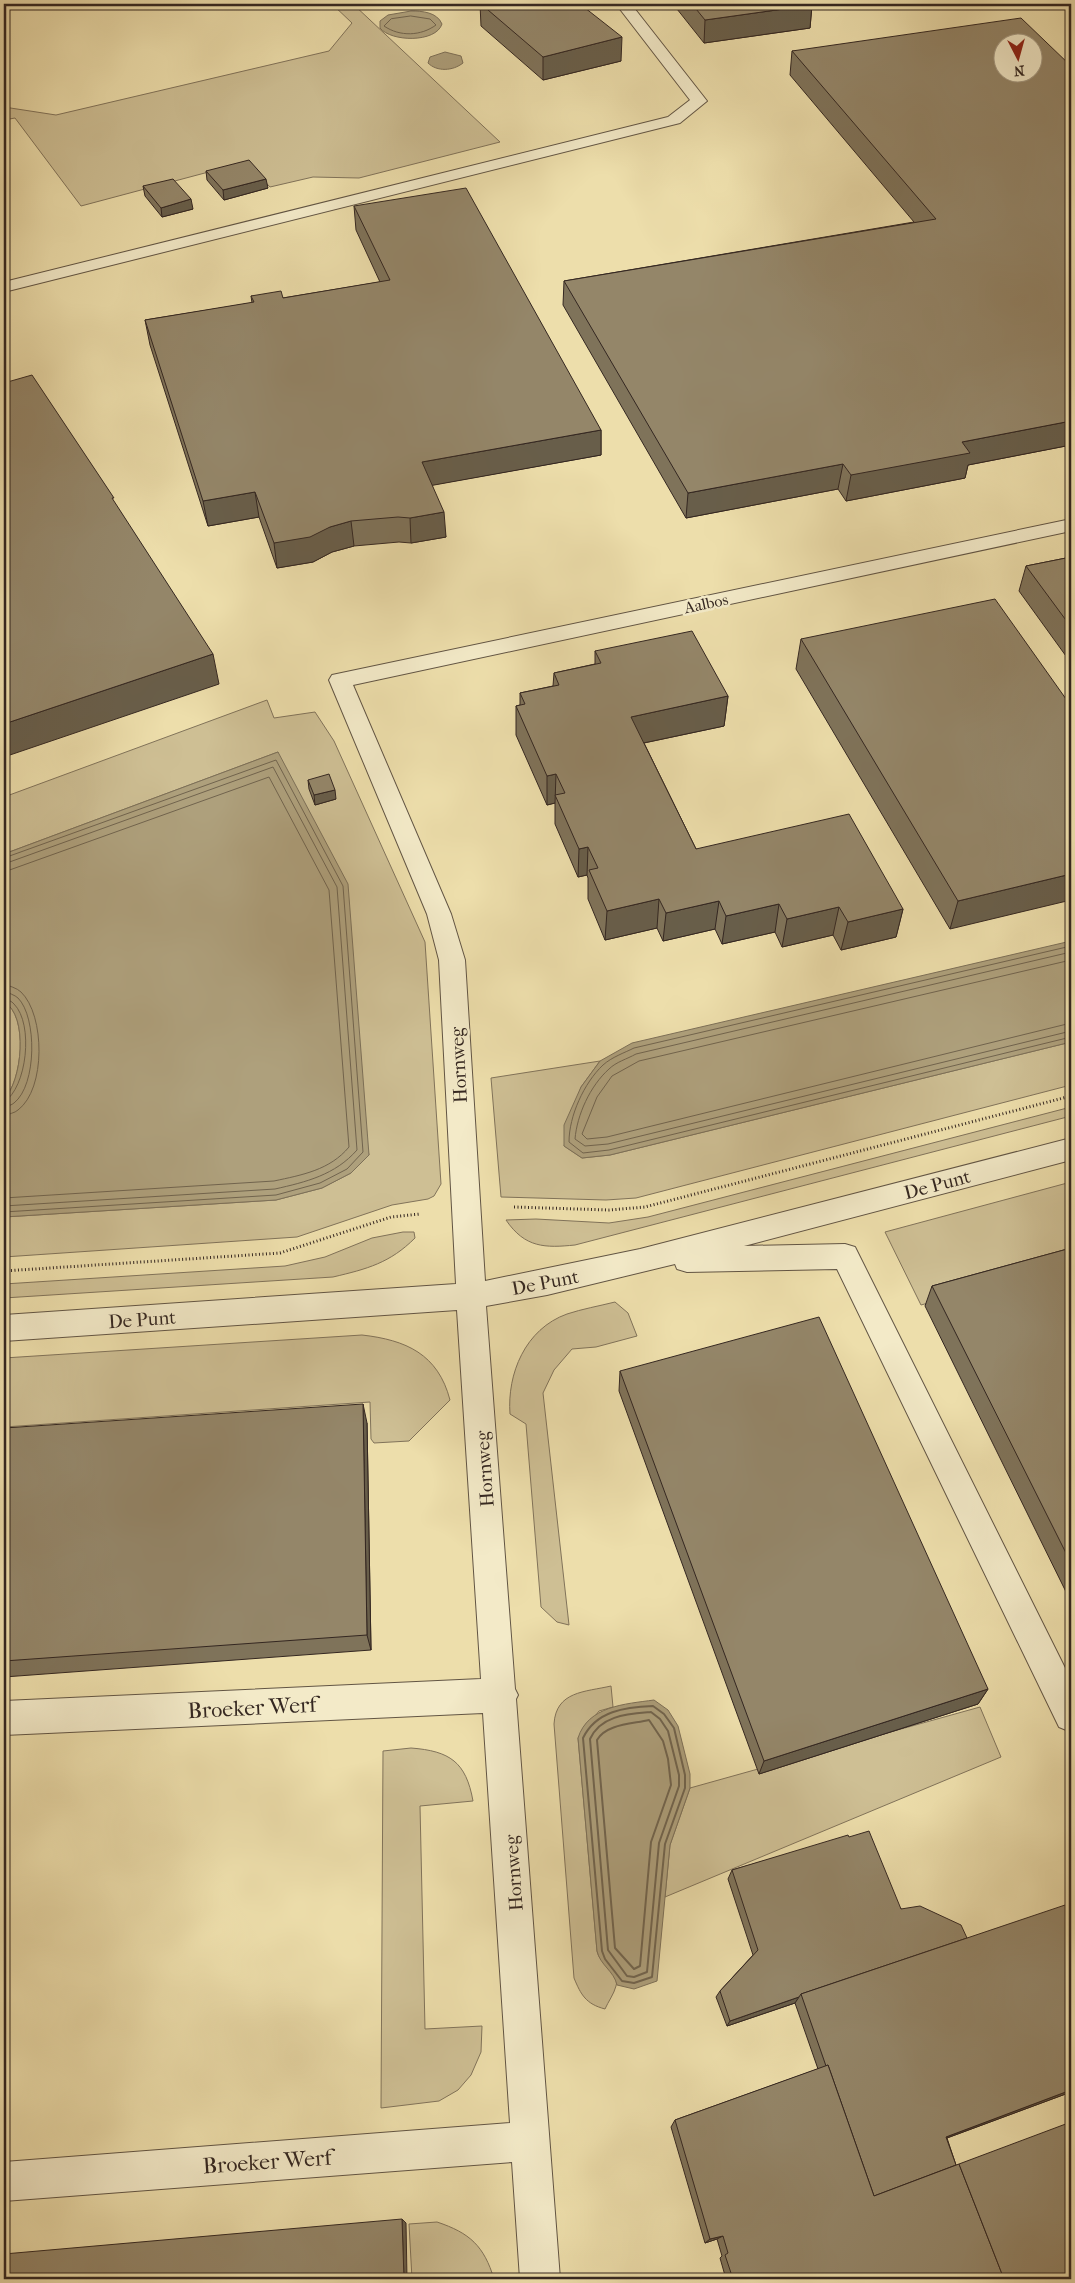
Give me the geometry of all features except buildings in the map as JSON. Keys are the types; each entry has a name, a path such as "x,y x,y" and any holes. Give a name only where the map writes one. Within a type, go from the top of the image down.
{"street":[{"path":"4,287 674,120 699,101 623,4"},
{"name":"Aalbos","path":"340,680 1071,525"},
{"name":"Hornweg","path":"340,680 439,914 452,960 472,1296 540,2279"},
{"name":"De Punt","path":"4,1328 472,1296 547,1282 640,1261 1071,1149"},
{"path":"640,1261 845,1256 1071,1715"},
{"name":"Broeker Werf","path":"4,1718 501,1695"},
{"name":"Broeker Werf","path":"4,2182 531,2141"}],"path":[{"path":"511,1207 609,1210 646,1206 1071,1096"},
{"path":"4,1271 280,1253 391,1217"}],"shaded area":[{"path":"332,4 353,4 500,142 359,178 313,177 270,187 246,162 81,206 15,118 4,120 4,107 56,115 329,51 352,23"},
{"path":"267,700 274,718 315,712 334,741 425,942 441,1184 434,1196 428,1199 392,1205 297,1237 4,1257 4,1217 276,1200 322,1188 351,1173 369,1155 278,752 4,854 4,797"},
{"path":"4,1002 12,1009 17,1020 20,1034 20,1049 19,1064 15,1078 4,1099"},
{"path":"1071,1042 1071,1085 636,1198 606,1200 501,1197 491,1078 600,1061 581,1087 564,1146 582,1158 610,1155"},
{"path":"1071,1107 1071,1116 575,1245 545,1246 536,1244 521,1236 506,1220 536,1219 609,1223 648,1217"},
{"path":"1071,1182 1071,1264 921,1305 885,1232"},
{"path":"403,1232 414,1232 415,1238 396,1254 367,1268 333,1277 4,1298 4,1284 285,1266 325,1257 372,1238"},
{"path":"615,1302 628,1313 637,1336 596,1347 572,1349 554,1370 543,1393 569,1625 557,1622 541,1607 526,1424 510,1414 512,1384 522,1355 540,1330 552,1321 567,1314"},
{"path":"362,1335 393,1341 418,1352 437,1371 445,1384 450,1400 409,1441 374,1443 371,1439 370,1402 4,1427 4,1358"},
{"path":"611,1686 613,1707 599,1711 578,1738 597,1951 601,1960 615,1977 616,1982 614,1992 605,2009 598,2007 585,1998 574,1978 554,1724 556,1713 566,1699 582,1692"},
{"path":"980,1707 1001,1757 665,1897 670,1845 690,1788"},
{"path":"411,1748 436,1752 454,1761 466,1777 473,1801 420,1806 425,2029 482,2026 481,2052 471,2075 458,2090 439,2101 381,2108 383,1751"},
{"path":"437,2222 449,2226 474,2242 486,2258 494,2279 412,2279 409,2224"}],"water":[{"path":"411,11 433,15 442,24 431,35 413,38 393,36 380,28 380,21 388,15"},
{"path":"445,52 461,56 463,63 455,68 440,69 428,63 430,57"},
{"path":"278,752 348,884 369,1155 351,1173 322,1188 276,1200 4,1217 4,1099 10,1090 19,1064 20,1034 12,1009 4,1002 4,854"},
{"path":"1071,941 1071,1042 610,1155 582,1158 564,1146 564,1125 581,1087 600,1061 632,1043"},
{"path":"654,1700 668,1710 678,1726 690,1774 690,1788 670,1845 657,1981 634,1989 617,1985 597,1951 578,1738 583,1727 590,1719 609,1708"}]}
